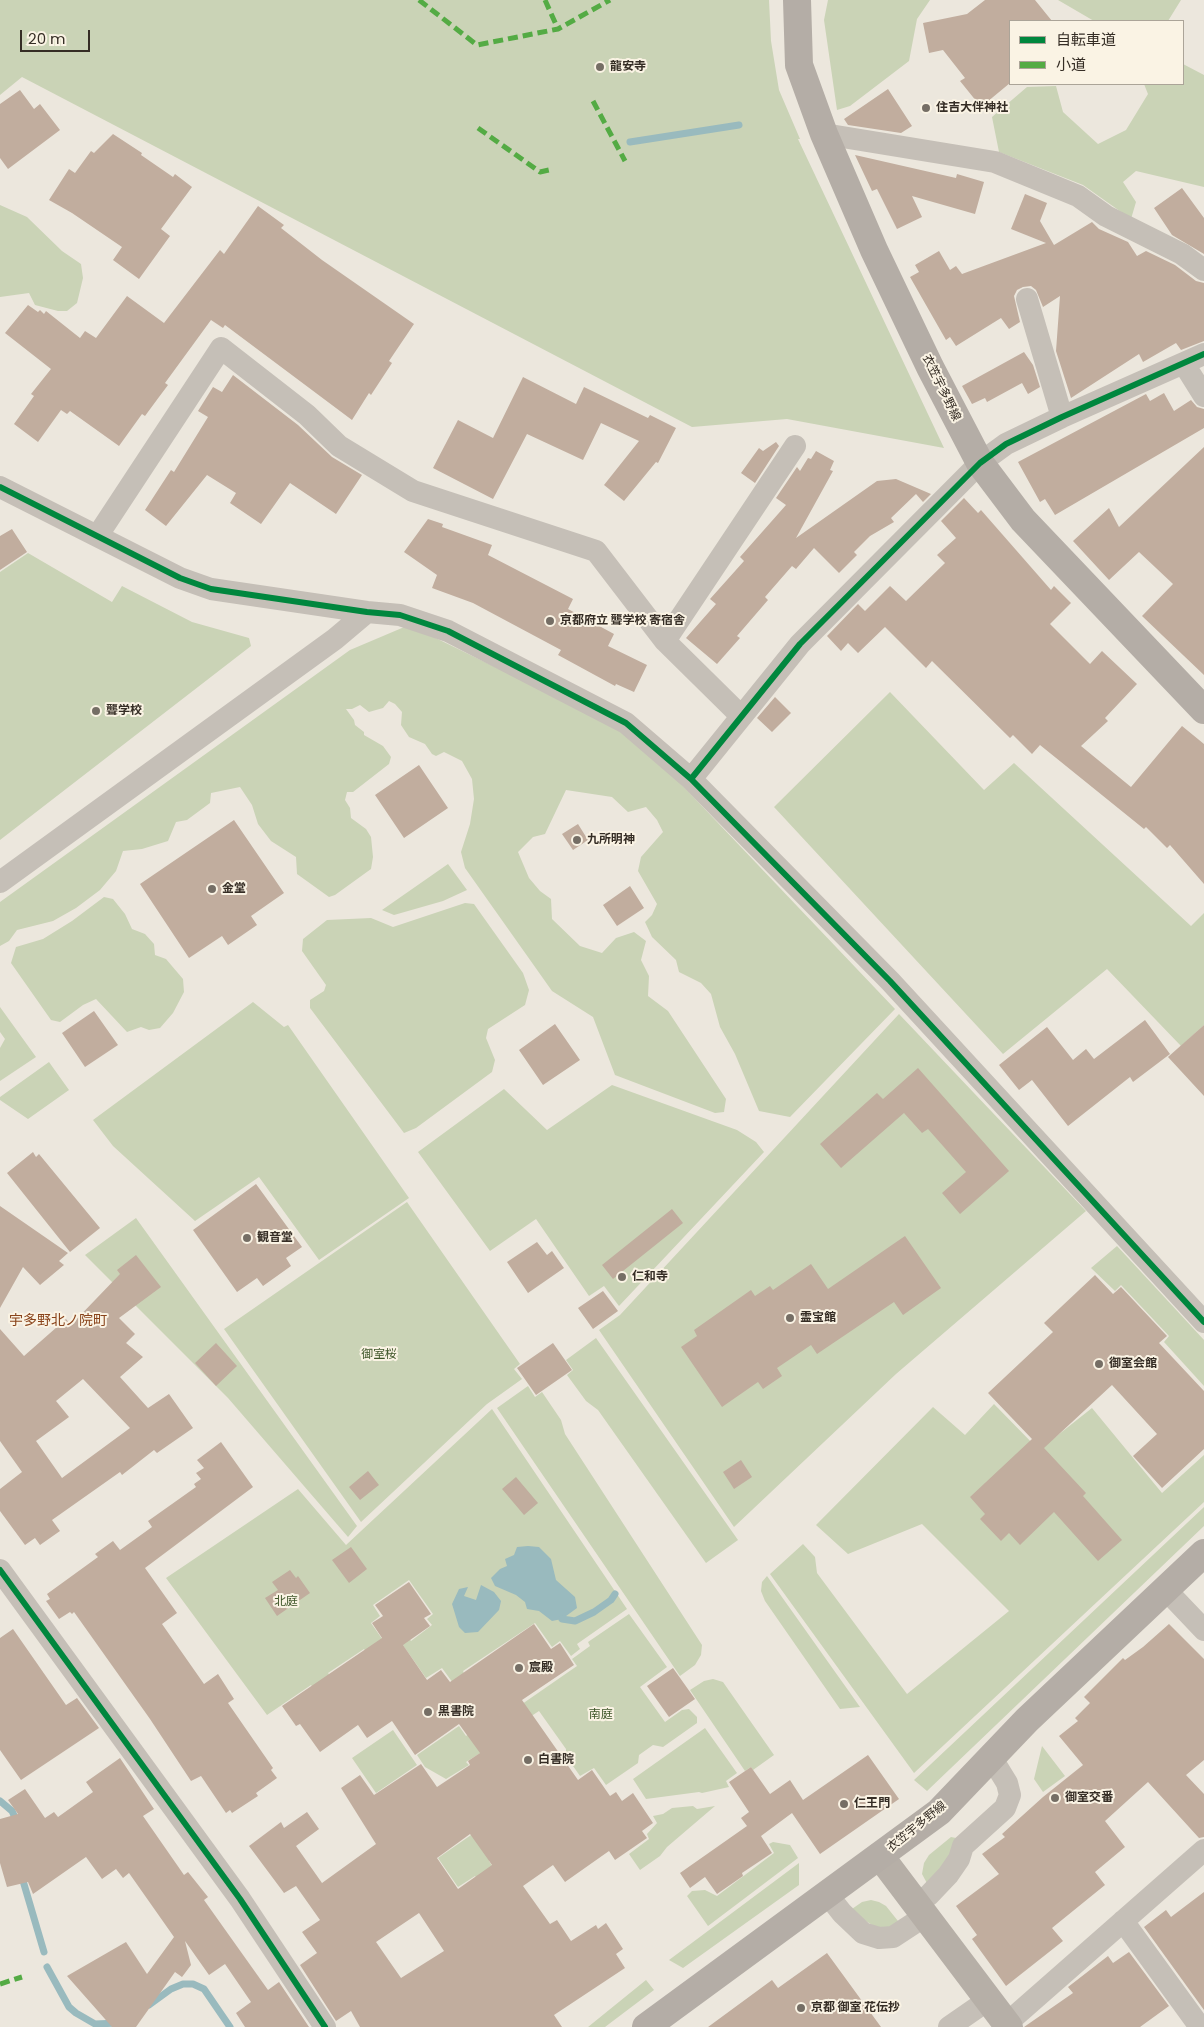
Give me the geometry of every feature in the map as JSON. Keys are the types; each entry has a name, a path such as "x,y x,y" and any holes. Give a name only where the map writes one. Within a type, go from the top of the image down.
{"main road":[{"name":"衣笠宇多野線","path":"797,0 799,65 824,134 874,250 930,367 980,463 1023,520 1204,710"},
{"name":"衣笠宇多野線","path":"646,2027 939,1812 992,1757 1204,1553"}],"street":[{"path":"824,134 995,162 1078,196 1106,216 1182,254 1204,270"},
{"path":"1027,299 1062,417"},
{"path":"98,535 221,348 307,415 339,446 413,491 596,551 666,641 741,716"},
{"path":"690,779 800,644 980,463 1006,444 1204,354"},
{"path":"1184,364 1204,396"},
{"path":"666,641 795,446"},
{"path":"0,488 98,535 180,578 211,589 367,612 400,614 448,631 626,723 690,779 897,988 1204,1322"},
{"path":"0,882 320,650 367,612"},
{"path":"0,1570 240,1899 325,2027"},
{"path":"1166,1590 1204,1630"},
{"path":"827,1894 842,1913 863,1933 879,1938 893,1937 920,1910 930,1895 948,1875 959,1859 963,1846 1005,1808 1010,1795 1007,1783 992,1757"},
{"path":"880,1856 1007,2025 1204,1850"},
{"path":"1123,1921 1200,2027"},
{"path":"949,2027 988,2000"}],"green space":[{"path":"0,0 769,0 771,41 779,90 800,139 798,139 944,448 787,419 692,427 22,77 0,95"},
{"path":"828,0 930,0 917,19 909,61 850,106 837,110 824,20"},
{"path":"1058,0 1181,0 1169,20 1092,20"},
{"path":"1184,65 1204,75 1204,187 1136,171 1123,182 1136,202 1131,219 1083,185 999,152 992,117 1027,87 1056,86 1063,112 1098,144 1126,130 1148,94 1144,85 1184,85"},
{"path":"0,205 27,217 62,251 81,264 83,278 77,303 67,311 58,311 35,305 29,293 0,297"},
{"name":"聾学校","path":"28,553 112,602 122,586 192,622 249,638 251,646 0,840 0,572"},
{"path":"409,625 620,728 681,784 895,1009 790,1117 759,1111 735,1054 720,1027 711,994 701,983 679,972 676,960 652,937 645,922 652,915 657,904 638,871 641,857 663,832 657,820 646,807 628,812 612,797 566,790 545,834 533,837 518,852 529,878 540,891 551,899 552,919 580,946 602,953 616,938 634,932 646,941 641,960 649,976 648,996 668,1011 726,1099 724,1112 715,1113 615,1075 593,1017 552,991 465,868 461,852 470,824 474,799 472,779 462,761 444,752 436,756 432,754 425,744 409,737 401,725 402,712 395,704 389,701 383,708 369,712 360,705 352,709 346,709 354,720 355,725 364,732 364,735 383,746 391,757 389,764 353,792 347,792 345,800 350,808 351,818 366,829 371,837 373,857 371,869 335,895 329,897 297,874 296,857 271,841 258,824 252,805 240,787 211,793 210,803 187,820 176,822 168,841 142,849 123,851 116,871 100,890 76,908 53,921 17,930 9,941 0,946 0,902 350,650"},
{"path":"890,692 984,790 1014,763 1191,926 1204,913 1204,1025 1181,1046 1107,969 1003,1054 774,807"},
{"path":"448,864 467,890 443,901 394,915 382,910"},
{"path":"104,897 113,899 125,914 132,929 145,934 154,944 155,955 166,959 183,979 184,992 173,1013 160,1028 149,1030 141,1027 127,1032 96,999 83,1005 60,1022 51,1020 11,963 16,947 43,939 72,921"},
{"path":"465,903 474,904 523,973 529,990 525,1005 488,1029 486,1038 495,1060 492,1072 416,1128 404,1133 310,1008 310,1000 324,991 326,985 302,951 303,939 327,920 371,918 393,927"},
{"path":"253,1002 284,1027 288,1025 409,1198 319,1260 259,1177 195,1221 113,1146 93,1120"},
{"path":"0,1007 36,1057 0,1081 0,1048 5,1039 0,1032"},
{"path":"899,1014 1086,1211 896,1374 734,1527 599,1330 620,1315"},
{"path":"49,1062 69,1090 28,1119 0,1100 0,1097"},
{"path":"612,1085 737,1130 756,1142 764,1152 619,1306 604,1286 589,1296 536,1219 490,1251 418,1152 504,1089 547,1130"},
{"name":"御室桜","path":"407,1202 520,1364 514,1369 522,1379 487,1404 361,1522 224,1329"},
{"path":"136,1218 357,1526 348,1537 228,1398 85,1255"},
{"path":"1117,1246 1204,1340 1204,1386 1164,1342 1169,1336 1121,1285 1115,1291 1091,1268"},
{"path":"596,1338 738,1540 706,1563 598,1410 586,1401 567,1375 573,1370 566,1360"},
{"path":"528,1386 535,1397 542,1392 561,1420 565,1434 702,1645 701,1655 695,1665 680,1676 497,1408"},
{"path":"994,1404 1039,1450 1092,1408 1162,1493 1204,1455 1204,1502 914,1773 770,1574 803,1544 815,1557 817,1573 907,1694 1009,1611 922,1524 848,1554 816,1525 933,1407 965,1435"},
{"name":"北庭","path":"492,1409 627,1609 577,1644 580,1649 571,1656 560,1641 552,1647 535,1623 463,1671 465,1675 453,1683 442,1668 426,1678 398,1638 405,1632 411,1641 432,1625 427,1619 433,1614 409,1580 373,1605 380,1616 371,1623 415,1686 385,1679 364,1649 328,1673 348,1699 336,1719 311,1685 267,1715 166,1578 298,1489 346,1545"},
{"path":"1204,1507 1204,1526 927,1791 914,1780"},
{"path":"767,1576 860,1707 840,1709 765,1601 761,1591 762,1582"},
{"name":"南庭","path":"629,1614 667,1667 640,1687 665,1722 682,1710 689,1709 697,1717 697,1723 663,1747 653,1745 639,1755 638,1763 606,1785 594,1768 580,1776 566,1756 566,1749 539,1711 507,1732 499,1720 577,1666 572,1659 590,1646 588,1642"},
{"path":"713,1679 723,1682 774,1755 753,1770 751,1767 745,1771 690,1690 704,1681"},
{"path":"459,1726 466,1736 477,1728 490,1747 466,1762 469,1765 446,1779 425,1767 417,1755"},
{"path":"705,1728 737,1773 726,1781 729,1787 702,1793 646,1799 633,1779"},
{"path":"393,1730 417,1765 376,1793 352,1758"},
{"path":"1042,1746 1065,1776 1043,1792 1034,1779"},
{"path":"517,1803 516,1843 489,1861 500,1878 484,1889 475,1876 458,1887 438,1858"},
{"path":"693,1806 697,1809 715,1806 667,1847 660,1856 640,1870 629,1854 649,1839 647,1834 657,1823 653,1816 663,1814 672,1808"},
{"path":"951,1837 961,1839 929,1887 922,1874 924,1863 929,1855"},
{"path":"773,1842 790,1845 798,1858 708,1926 687,1896 692,1891 705,1890 717,1896 774,1853 769,1844"},
{"path":"799,1863 799,1885 683,1968 669,1960"},
{"path":"871,1900 886,1906 902,1926 884,1932 849,1911 862,1902"},
{"path":"646,1980 654,1990 605,2027 588,2027"}],"water":[{"path":"517,1547 539,1547 551,1559 556,1580 575,1597 577,1608 562,1619 552,1621 539,1611 527,1609 525,1602 516,1595 495,1586 491,1578 500,1569 507,1566 505,1559 514,1555"},
{"path":"481,1585 494,1592 501,1601 499,1610 478,1632 465,1633 459,1627 452,1604 459,1589 468,1587 464,1596 476,1600"}],"building":[{"path":"985,0 1035,0 1051,20 1009,20 1009,84 981,107 960,81 965,78 943,50 929,53 923,23 967,14"},
{"path":"888,89 912,126 901,133 848,125 844,119"},
{"path":"20,90 34,109 40,104 60,130 8,169 0,158 0,104"},
{"path":"113,134 173,177 175,174 192,187 161,229 170,236 139,279 113,260 122,247 72,213 49,200 69,169 75,173 91,151 94,153"},
{"path":"855,155 956,178 957,174 984,182 975,214 912,196 922,217 897,229 877,189 872,191"},
{"path":"1182,188 1204,218 1204,254 1172,235 1154,208"},
{"path":"1025,194 1047,203 1040,221 1054,245 1092,222 1099,229 1128,242 1137,256 1146,251 1175,265 1196,281 1204,283 1204,341 1181,350 1176,343 1143,362 1139,354 1071,398 1056,351 1060,296 1043,307 1036,290 1031,286 1023,287 1017,290 1014,296 1020,322 1009,329 1001,318 956,346 950,337 946,340 910,277 919,272 915,265 939,251 950,270 956,266 962,274 1046,243 1011,229"},
{"path":"258,206 284,225 281,228 322,260 414,324 389,361 392,363 371,395 369,393 352,420 225,325 223,328 211,320 165,383 168,385 145,416 142,414 119,446 70,411 67,414 61,410 38,442 14,424 34,396 31,394 51,369 5,333 28,305 38,312 40,310 44,314 46,311 80,338 85,331 96,338 127,296 164,323 220,250 224,254"},
{"path":"1024,352 1033,365 1040,387 1028,394 1022,383 987,402 985,398 972,404 962,386"},
{"path":"233,375 298,425 332,457 362,475 336,514 290,483 261,524 230,503 236,493 207,475 166,526 145,510 171,470 174,472 208,417 198,411 213,387 222,392"},
{"path":"523,377 576,404 584,387 648,418 650,415 676,428 658,463 656,462 624,501 604,485 639,441 601,423 583,460 527,434 493,499 433,468 458,420 493,438"},
{"path":"1164,393 1174,411 1191,400 1197,407 1204,409 1204,428 1055,515 1045,499 1040,502 1018,462 1146,394 1150,401"},
{"path":"776,442 779,446 755,483 741,473 759,448 763,451"},
{"path":"1204,447 1204,675 1142,616 1173,584 1139,552 1109,580 1073,541 1109,508 1119,527"},
{"path":"816,451 834,461 830,470 833,471 796,538 877,481 896,479 931,494 923,502 916,494 891,518 894,522 870,536 854,552 857,555 839,573 814,548 796,569 792,566 765,597 768,600 737,636 740,638 717,664 686,638 716,604 710,599 744,561 740,557 786,505 776,498 797,467 800,471 808,458 811,459"},
{"path":"964,498 978,513 981,510 1051,590 1054,586 1071,603 1050,624 1090,664 1102,651 1137,684 1105,718 1108,721 1081,746 1131,787 1182,726 1204,744 1204,884 1170,845 1167,848 1146,827 1144,829 1040,745 1032,754 1013,735 1010,738 932,661 926,668 885,627 858,653 848,643 841,651 827,636 858,604 865,611 890,586 906,601 945,563 937,555 956,538 941,521"},
{"path":"428,519 443,524 442,527 492,545 488,555 573,599 568,609 614,634 608,646 647,665 634,692 616,684 615,686 558,655 561,650 473,603 432,588 437,575 404,552"},
{"path":"12,529 27,552 0,570 0,536"},
{"path":"775,697 791,713 772,732 757,718"},
{"path":"419,765 448,808 404,838 375,795"},
{"name":"金堂","path":"234,820 284,893 251,916 257,925 228,945 222,936 189,958 140,884"},
{"path":"578,824 588,840 573,850 562,834"},
{"path":"630,886 644,908 617,926 603,905"},
{"path":"94,1011 118,1045 85,1067 62,1033"},
{"path":"1145,1020 1170,1054 1133,1082 1130,1077 1068,1126 1032,1080 1019,1090 999,1065 1047,1027 1073,1060 1086,1049 1094,1059"},
{"path":"555,1024 580,1060 543,1085 519,1050"},
{"path":"1204,1025 1204,1096 1168,1057"},
{"path":"918,1068 1009,1171 960,1214 942,1193 966,1172 928,1129 922,1133 904,1113 841,1168 820,1144 877,1093 883,1099"},
{"path":"33,1152 36,1157 39,1154 100,1228 70,1252 7,1173"},
{"name":"観音堂","path":"256,1184 302,1247 286,1258 291,1266 263,1286 257,1278 237,1292 193,1230"},
{"path":"0,1206 68,1253 59,1261 64,1265 40,1285 23,1267 0,1308"},
{"path":"672,1209 683,1223 613,1279 602,1265"},
{"name":"霊宝館","path":"905,1236 941,1288 903,1315 894,1302 817,1354 811,1345 777,1368 782,1376 763,1389 758,1382 722,1407 681,1347 697,1336 694,1330 751,1290 755,1296 770,1286 773,1290 811,1264 828,1289"},
{"path":"537,1242 547,1255 552,1251 564,1268 528,1293 507,1262"},
{"path":"136,1255 161,1287 119,1318 135,1334 126,1343 143,1357 120,1377 148,1408 169,1394 193,1428 157,1453 154,1450 122,1475 120,1472 52,1520 60,1531 40,1545 35,1538 25,1545 0,1511 0,1489 22,1472 0,1441 0,1329 24,1356 66,1319 71,1325 120,1274 117,1270","holes":["83,1379 130,1428 62,1478 36,1441 69,1417 56,1401"]},
{"name":"御室会館","path":"1095,1275 1113,1294 1121,1287 1167,1336 1159,1343 1204,1391 1204,1449 1162,1488 1133,1456 1157,1434 1112,1385 1044,1448 1086,1493 1083,1496 1122,1540 1098,1561 1054,1512 1020,1545 1009,1533 1001,1541 980,1519 985,1514 970,1497 1032,1439 988,1393 1053,1332 1044,1323"},
{"path":"603,1291 618,1311 593,1329 578,1308"},
{"path":"216,1343 237,1366 216,1386 195,1363"},
{"path":"553,1343 572,1370 536,1395 517,1368"},
{"path":"221,1442 253,1487 145,1568 177,1613 162,1624 204,1684 218,1674 234,1699 228,1703 273,1768 271,1770 277,1778 256,1793 258,1796 232,1813 230,1810 226,1813 201,1776 191,1781 150,1719 74,1612 72,1614 70,1612 59,1619 46,1601 50,1599 47,1594 98,1557 95,1554 113,1541 120,1550 152,1527 148,1521 196,1487 194,1484 201,1479 196,1473 204,1468 197,1460"},
{"path":"741,1460 752,1477 734,1489 723,1472"},
{"path":"368,1471 379,1485 360,1500 349,1487"},
{"path":"516,1477 538,1503 524,1515 502,1489"},
{"path":"351,1547 367,1569 349,1583 332,1560"},
{"path":"290,1570 296,1578 298,1576 310,1593 277,1616 265,1598 278,1590 272,1582"},
{"path":"409,1582 431,1614 424,1618 430,1626 403,1645 427,1680 441,1670 450,1682 534,1624 551,1649 560,1643 574,1665 522,1700 578,1780 592,1770 610,1796 616,1792 622,1801 633,1793 653,1823 642,1831 647,1838 615,1860 609,1851 565,1882 553,1865 523,1886 550,1924 557,1920 571,1941 596,1925 598,1929 606,1923 623,1949 616,1954 625,1968 554,2015 562,2027 360,2027 351,2011 336,2021 300,1965 317,1953 302,1932 320,1920 296,1886 284,1893 249,1846 281,1822 284,1828 307,1812 319,1829 296,1846 322,1883 376,1844 341,1788 360,1775 374,1795 421,1764 437,1787 470,1765 468,1761 480,1753 459,1724 415,1755 392,1721 367,1738 358,1725 320,1752 300,1724 296,1726 282,1706 382,1638 372,1623 383,1616 375,1605","holes":["470,1834 492,1865 458,1889 437,1858","419,1913 444,1951 401,1978 376,1942"]},
{"path":"1169,1624 1204,1659 1204,1760 1186,1775 1204,1794 1204,1837 1199,1838 1148,1782 1105,1821 1125,1847 1095,1872 1105,1885 1052,1928 1063,1941 1006,1986 972,1939 977,1935 956,1906 999,1874 982,1854 1005,1837 1002,1834 1043,1797 1083,1765 1059,1736 1078,1721 1075,1718 1090,1703 1084,1697 1123,1658 1125,1660 1143,1647"},
{"path":"13,1629 66,1705 77,1698 99,1728 21,1780 0,1750 0,1638"},
{"path":"673,1668 695,1699 669,1717 647,1686"},
{"path":"868,1755 899,1799 820,1854 792,1813 761,1836 772,1853 742,1873 743,1876 717,1894 705,1877 690,1888 680,1873 747,1826 741,1818 749,1812 729,1782 751,1767 770,1794 790,1780 803,1800"},
{"path":"120,1758 154,1809 143,1816 184,1875 188,1872 208,1897 204,1900 268,1990 279,1982 309,2027 245,2027 236,2013 251,2002 225,1964 209,1975 185,1941 191,1965 182,1977 175,1972 136,2027 112,2027 67,1976 126,1942 147,1974 174,1937 129,1873 123,1878 116,1869 102,1879 86,1857 33,1894 28,1882 7,1887 0,1863 0,1819 18,1814 8,1800 25,1789 45,1818 54,1812 58,1817 93,1792 86,1782"},
{"path":"1204,1892 1204,2010 1144,1927 1166,1910 1171,1917"},
{"path":"1129,1952 1169,2006 1140,2027 1024,2027 1073,1993 1068,1987 1108,1956 1113,1963"},
{"name":"京都 御室 花伝抄","path":"827,1953 881,2027 708,2027 772,1980 778,1988"}],"waterway":[{"path":"630,142 739,125"},
{"path":"562,1619 575,1621 594,1612 611,1600 615,1594"},
{"path":"0,1801 12,1811 18,1824"},
{"path":"21,1874 44,1952"},
{"path":"47,1967 69,2007 76,2013 95,2024 119,2023"},
{"path":"149,2005 171,1989 183,1984 193,1984 204,1989 230,2027"}],"marked path":[{"path":"419,0 477,45 558,29 610,0"},
{"path":"545,0 558,29"},
{"path":"593,101 625,161"},
{"path":"478,128 540,172 549,170"},
{"path":"0,1984 22,1977"}],"cycle path":[{"path":"691,779 800,644 980,463 1006,444 1204,354"},
{"path":"0,487 180,578 211,589 367,612 400,615 448,631 626,723 691,779 890,981 1204,1322"},
{"path":"0,1570 240,1899 325,2027"}],"place":[{"name":"龍安寺","path":"600,67"},
{"name":"住吉大伴神社","path":"926,108"},
{"name":"京都府立 聾学校 寄宿舎","path":"550,621"},
{"name":"聾学校","path":"96,711"},
{"name":"九所明神","path":"577,840"},
{"name":"金堂","path":"212,889"},
{"name":"観音堂","path":"247,1238"},
{"name":"仁和寺","path":"622,1277"},
{"name":"霊宝館","path":"790,1318"},
{"name":"御室会館","path":"1099,1364"},
{"name":"宸殿","path":"519,1668"},
{"name":"黒書院","path":"428,1712"},
{"name":"白書院","path":"528,1760"},
{"name":"御室交番","path":"1055,1798"},
{"name":"仁王門","path":"844,1804"},
{"name":"京都 御室 花伝抄","path":"801,2008"}],"district":[{"name":"宇多野北ノ院町","path":"58,1321"}]}
